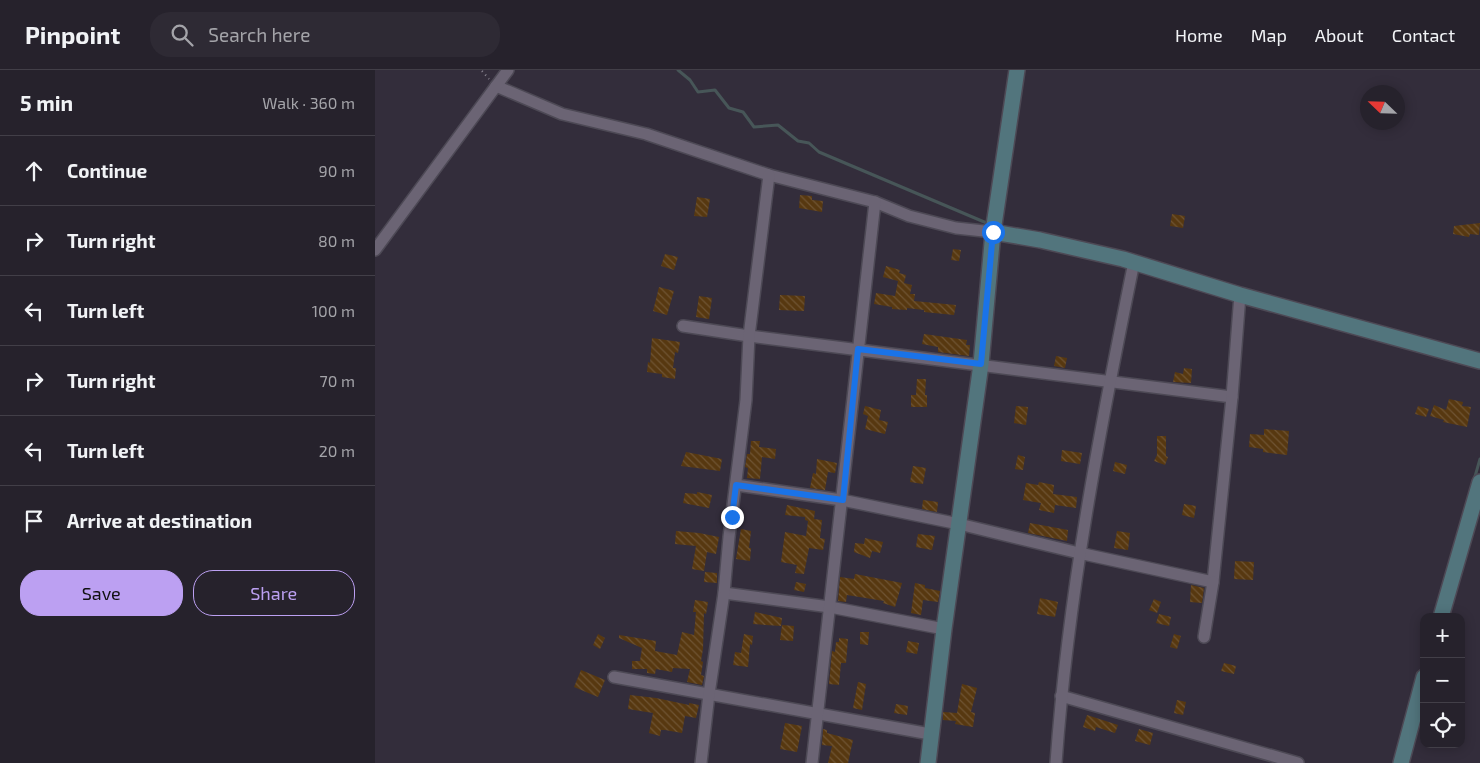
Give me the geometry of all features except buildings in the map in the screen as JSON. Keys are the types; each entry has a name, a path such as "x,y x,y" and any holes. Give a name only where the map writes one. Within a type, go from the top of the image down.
{"street":[{"path":"375,250 508,70"},
{"path":"927,763 981,364 993,232 1017,70"},
{"path":"496,86 562,114 646,134 769,175 875,202 909,216 956,228 1040,240 1134,262 1240,295 1480,361"},
{"path":"701,763 724,593 746,400 749,336 769,175"},
{"path":"812,763 875,202"},
{"path":"1057,763 1061,696 1079,552 1109,381 1134,262"},
{"path":"1203,638 1213,582 1232,397 1240,295"},
{"path":"683,326 1232,397"},
{"path":"1442,613 1480,482"},
{"path":"736,485 843,500 959,524 1213,582"},
{"path":"724,593 830,607 944,629"},
{"path":"614,678 930,734"},
{"path":"1401,763 1420,692"},
{"path":"1061,696 1298,762"}],"waterway":[{"path":"678,70 690,80 698,92 715,90 729,108 743,112 754,127 778,125 798,141 809,143 819,152 989,224"},
{"path":"1474,480 1480,459"}],"route":[{"path":"732,517 736,485 843,500 858,349 981,364 993,232"}]}
